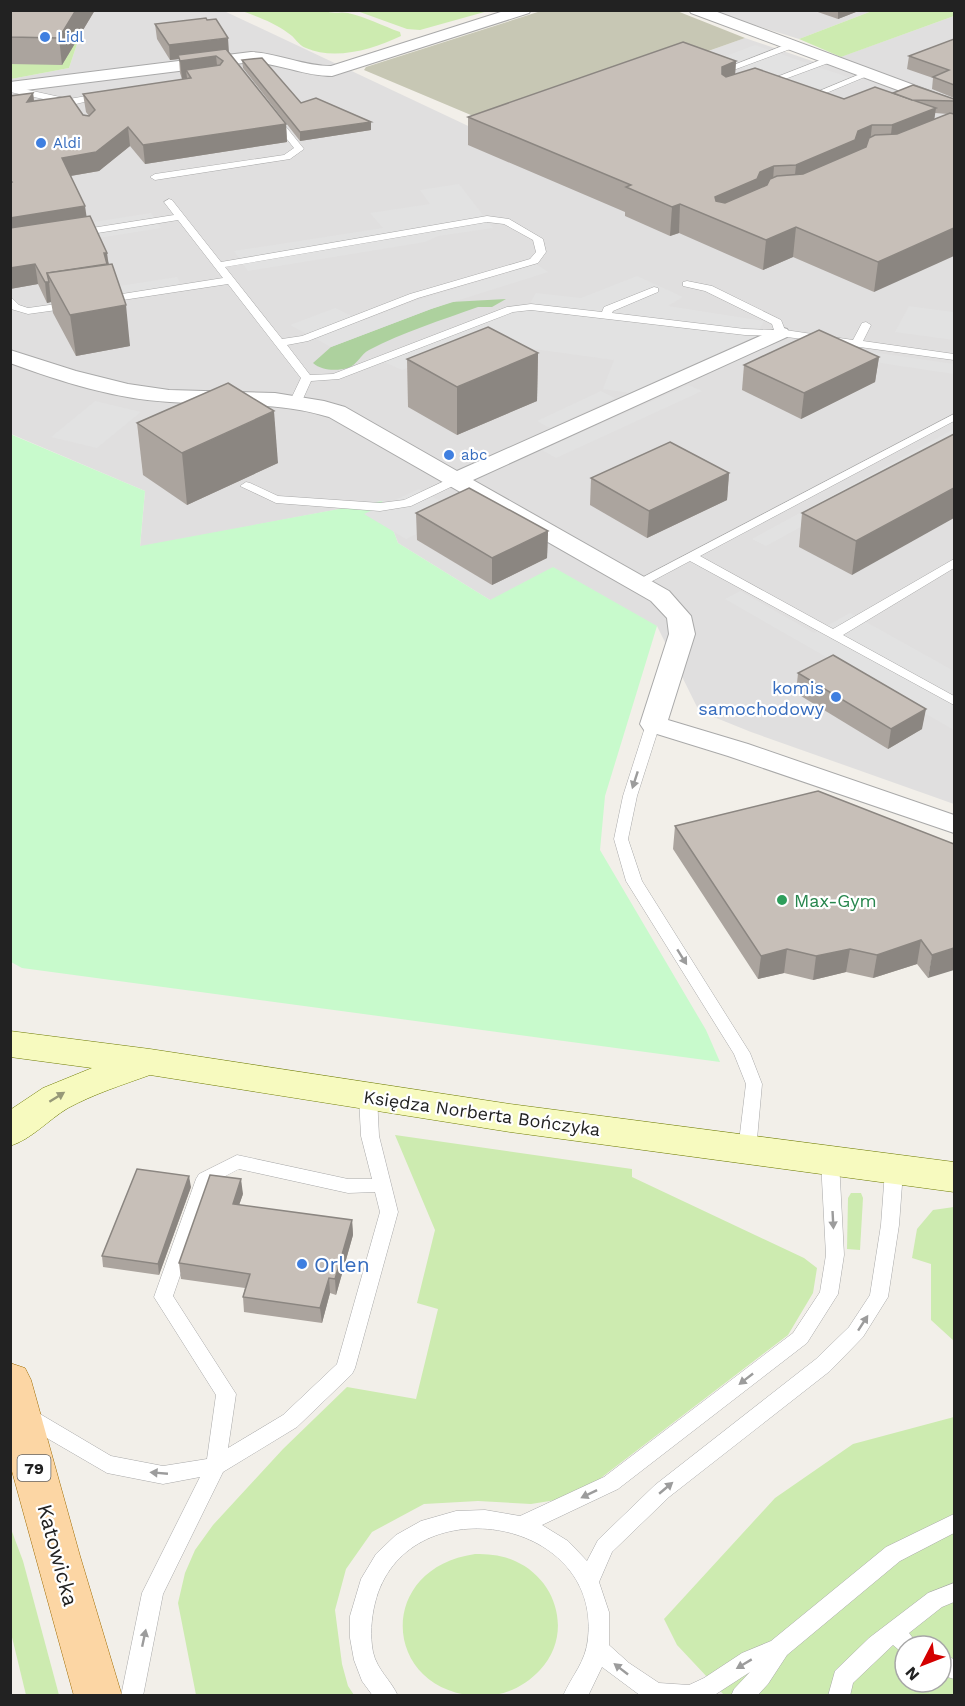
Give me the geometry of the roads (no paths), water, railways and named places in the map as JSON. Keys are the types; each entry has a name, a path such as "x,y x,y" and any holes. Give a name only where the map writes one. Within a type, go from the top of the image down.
{"main road":[{"name":"Katowicka","path":"15,1396 57,1556 98,1695"}],"street":[{"path":"10,88 273,58 310,71 332,71 524,10"},
{"path":"696,10 828,60 953,103"},
{"path":"455,480 780,333"},
{"path":"10,356 59,374 113,389 167,396 296,401 337,412 660,596 679,616 682,634 653,724 738,750 954,824"},
{"name":"Księdza Norberta Bończyka","path":"10,1044 150,1062 368,1097 894,1171 954,1177"},
{"path":"10,1132 29,1114 66,1091 150,1062"}],"lane":[{"path":"721,79 711,75 790,46"},
{"path":"761,85 828,60"},
{"path":"790,104 868,74"},
{"path":"10,88 71,101 116,94"},
{"path":"71,101 77,111"},
{"path":"155,177 287,157 299,149 271,113"},
{"path":"169,202 307,378"},
{"path":"70,234 179,217"},
{"path":"220,265 488,219 506,221 538,239 541,252 534,261 414,296 304,339 279,343"},
{"path":"10,299 15,307 28,311 231,280"},
{"path":"687,284 708,288 777,322 780,333"},
{"path":"606,316 608,309 654,290"},
{"path":"307,378 335,377 511,309 531,307 746,332 780,333 954,357"},
{"path":"857,343 866,325"},
{"path":"296,401 307,378"},
{"path":"638,583 954,417"},
{"path":"246,486 276,499 380,507 407,503 455,480"},
{"path":"691,556 954,701"},
{"path":"833,635 954,563"},
{"path":"653,724 630,796 621,839 634,881 742,1053 753,1084 747,1150"},
{"path":"15,1396 107,1464 163,1474 216,1466 290,1422 345,1368 389,1212 370,1136 368,1097"},
{"path":"524,1524 611,1484 800,1338 829,1294 835,1255 830,1161"},
{"path":"132,1695 153,1593 216,1466 226,1394 163,1297 205,1179 237,1162 348,1186 382,1185"},
{"path":"590,1580 605,1546 662,1491 823,1365 856,1332 879,1297 890,1225 894,1171"},
{"path":"387,1695 370,1673 359,1636 363,1598 380,1564 409,1537 445,1521 485,1516 524,1524 563,1546 590,1580 600,1615 599,1650 585,1683 574,1695"},
{"path":"599,1650 621,1670 656,1694 690,1695 712,1685 750,1660 779,1648 893,1554 954,1523"},
{"path":"905,1634 935,1600 954,1593"},
{"path":"839,1695 843,1678 893,1644"},
{"path":"742,1695 760,1677 779,1648"}],"place":[{"name":"Lidl","path":"45,37"},
{"name":"Aldi","path":"41,143"},
{"name":"abc","path":"449,455"},
{"name":"komis samochodowy","path":"836,697"},
{"name":"Max-Gym","path":"782,900"},
{"name":"Orlen","path":"302,1264"}]}
